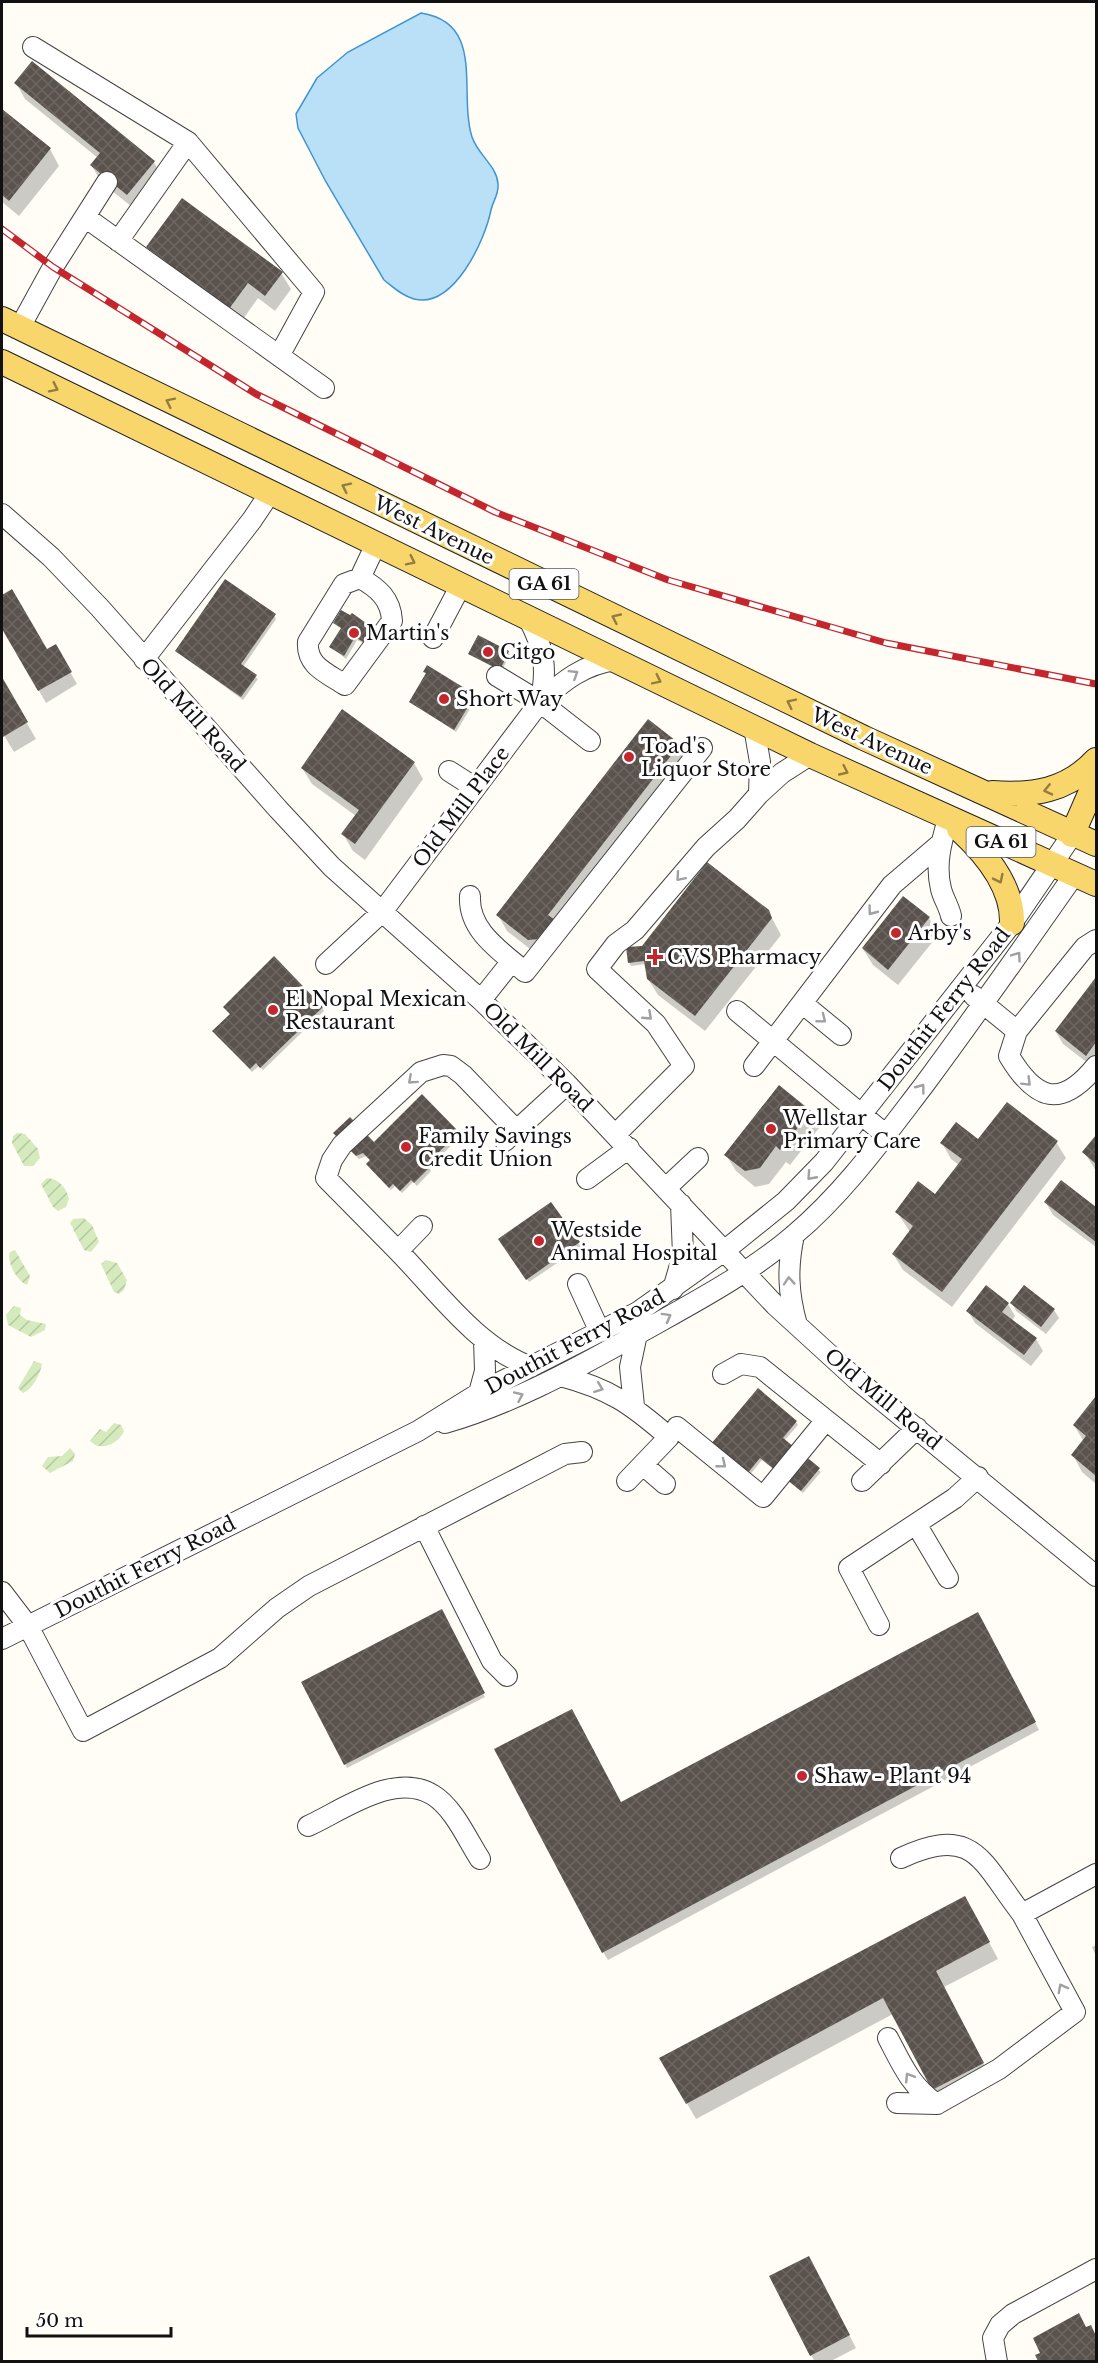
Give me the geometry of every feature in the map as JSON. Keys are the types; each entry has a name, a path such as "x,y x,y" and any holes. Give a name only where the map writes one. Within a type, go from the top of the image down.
{"main road":[{"name":"West Avenue","path":"11,323 552,588 981,793 1089,839"},
{"name":"West Avenue","path":"2,362 810,755 1096,885"},
{"path":"981,793 1029,794 1058,788 1079,776 1096,760"},
{"path":"1063,870 1089,839 1096,780"},
{"path":"948,819 977,845 994,867 1009,903 1012,922"}],"street":[{"path":"33,47 188,142 315,292 279,356"},
{"path":"118,241 188,142"},
{"path":"11,323 107,182"},
{"path":"85,217 324,388"},
{"path":"144,659 252,520 270,493"},
{"name":"Old Mill Road","path":"2,514 51,557 332,867 481,1000 567,1084 797,1325 856,1379 1096,1576"},
{"path":"352,581 376,587 396,618 345,685 311,663 307,652 308,642 376,544"},
{"path":"433,638 461,585"},
{"path":"528,618 543,648 545,661 540,702"},
{"name":"Old Mill Place","path":"326,964 381,912 540,702 562,682 583,669 616,660"},
{"path":"497,676 540,702 590,741"},
{"path":"754,727 760,762 759,794"},
{"path":"470,896 470,907 476,927 525,972 702,748"},
{"path":"616,1134 684,1066 656,1024 597,969 616,944 635,930 720,834 759,794 782,772 810,755"},
{"path":"449,771 474,787"},
{"path":"948,819 940,844 939,866 942,892 951,916"},
{"path":"754,1066 892,885 910,867 940,844"},
{"path":"910,867 942,892"},
{"name":"Douthit Ferry Road","path":"2,1639 418,1431 479,1393 600,1332 672,1289 724,1251 805,1183 1012,922 1063,870"},
{"name":"Douthit Ferry Road","path":"418,1431 477,1413 561,1376 744,1271 794,1235 834,1196 886,1135 984,1004 1063,870"},
{"path":"1096,940 1085,947 1017,1030 1009,1056 1022,1077 1037,1091 1058,1094 1081,1085 1096,1066"},
{"path":"481,1000 513,961"},
{"path":"962,986 1017,1030"},
{"path":"802,1003 841,1035"},
{"path":"737,1011 886,1135"},
{"path":"531,1367 506,1356 484,1340 326,1178 328,1168 342,1145 421,1072 443,1065 451,1066 463,1075 510,1136 567,1084"},
{"path":"587,1179 629,1148"},
{"path":"666,1188 698,1158"},
{"path":"672,1289 683,1255 681,1204"},
{"path":"398,1251 422,1226"},
{"path":"794,1235 788,1270 790,1299 797,1325"},
{"path":"578,1284 600,1332"},
{"path":"634,1406 630,1367 637,1334"},
{"path":"479,1393 485,1371 484,1340"},
{"path":"723,1374 741,1364 760,1367 881,1464"},
{"path":"561,1376 615,1395 677,1427 763,1497 826,1420"},
{"path":"627,1481 677,1427"},
{"path":"862,1481 916,1428"},
{"path":"2,1592 28,1626 83,1731 220,1658 276,1608 309,1586 565,1454 582,1452"},
{"path":"643,1465 665,1484"},
{"path":"879,1625 849,1568 955,1498 978,1477"},
{"path":"916,1524 948,1578"},
{"path":"424,1526 492,1661 507,1676"},
{"path":"308,1826 380,1791 411,1786 433,1795 448,1810 480,1859"},
{"path":"897,2103 937,2104 999,2069 1075,2012 1022,1914 993,1873 971,1850 943,1844 926,1846 901,1858"},
{"path":"1022,1914 1096,1874"},
{"path":"888,2038 910,2080 921,2094 937,2104"},
{"path":"997,2361 993,2338 1006,2319 1096,2269"}],"green space":[{"path":"17,1133 25,1134 38,1149 40,1158 33,1166 24,1166 12,1143 13,1136"},
{"path":"47,1178 58,1182 68,1195 66,1207 58,1211 53,1207 41,1184"},
{"path":"84,1218 92,1225 99,1242 91,1252 84,1250 70,1223 73,1219"},
{"path":"15,1250 30,1276 27,1285 20,1280 11,1266 10,1252"},
{"path":"106,1260 117,1263 127,1280 124,1290 119,1294 114,1292 101,1264"},
{"path":"14,1306 21,1308 20,1315 27,1320 46,1324 45,1330 31,1337 8,1325 6,1315"},
{"path":"34,1361 42,1364 40,1372 33,1385 23,1393 18,1388"},
{"path":"114,1423 121,1425 124,1431 114,1443 99,1446 90,1441 100,1429 106,1432"},
{"path":"70,1448 75,1454 73,1461 50,1473 42,1466 48,1457 62,1456"}],"water":[{"path":"421,13 441,19 454,30 462,45 466,62 468,119 472,137 491,166 498,184 488,223 475,254 454,283 442,294 429,299 410,298 384,280 326,182 298,128 296,114 317,78 348,52"}],"building":[{"path":"32,61 155,161 127,195 90,165 100,153 14,83"},
{"path":"2,109 51,148 9,201 2,195"},
{"path":"182,198 283,272 265,296 248,283 229,309 146,247"},
{"path":"225,579 276,614 241,664 257,675 241,697 175,651"},
{"path":"12,589 47,649 56,644 72,672 38,691 2,629 2,595"},
{"name":"Martin's","path":"341,610 350,615 352,613 373,628 365,643 355,637 344,656 329,647 341,628 333,623"},
{"name":"Citgo","path":"478,635 509,651 500,670 468,654"},
{"name":"Short Way","path":"427,665 479,697 475,704 471,702 454,730 409,702 426,673 423,672"},
{"path":"2,677 28,722 3,737 2,734"},
{"path":"342,709 415,762 355,844 341,834 359,810 301,768"},
{"path":"648,719 680,744 548,915 555,920 540,939 528,940 496,915"},
{"path":"707,862 769,910 772,918 695,1016 647,979 644,961 628,963 626,947 642,946"},
{"name":"Arby's","path":"903,896 930,917 888,970 862,948"},
{"name":"El Nopal Mexican Restaurant","path":"274,956 323,1007 260,1068 256,1063 250,1069 212,1031 230,1014 223,1007"},
{"path":"1096,977 1096,1042 1086,1056 1055,1031"},
{"name":"Wellstar Primary Care","path":"779,1085 811,1111 780,1150 776,1146 760,1168 745,1171 724,1155"},
{"name":"Family Savings Credit Union","path":"422,1094 459,1132 427,1164 430,1167 414,1183 411,1180 400,1191 393,1184 389,1188 366,1164 370,1160 363,1153 356,1156 333,1133 350,1117 374,1142"},
{"path":"1007,1102 1058,1141 942,1292 892,1254 913,1226 895,1212 918,1181 935,1194 962,1159 940,1143 956,1122 978,1139"},
{"path":"1096,1135 1096,1164 1082,1152"},
{"path":"1061,1180 1096,1207 1096,1242 1044,1202"},
{"name":"Westside Animal Hospital","path":"551,1202 580,1242 526,1280 498,1239"},
{"path":"986,1285 1009,1303 1002,1312 1037,1338 1024,1355 966,1311"},
{"path":"1024,1285 1055,1309 1041,1327 1010,1303"},
{"path":"758,1388 797,1421 783,1438 820,1468 801,1491 760,1458 747,1474 711,1444"},
{"path":"1096,1396 1096,1476 1071,1455 1086,1436 1073,1425"},
{"path":"442,1609 485,1693 344,1765 301,1682"},
{"name":"Shaw - Plant 94","path":"978,1612 1036,1722 602,1953 494,1749 572,1709 621,1802"},
{"path":"965,1896 990,1942 936,1971 984,2063 932,2090 883,1998 686,2104 659,2058"},
{"path":"809,2256 850,2335 810,2356 769,2276"},
{"path":"1079,2313 1086,2327 1091,2325 1096,2336 1096,2361 1038,2361 1035,2355 1040,2353 1033,2338"}],"railway":[{"path":"2,229 53,267 256,394 495,512 668,580 886,643 1096,684"}],"place":[{"name":"Martin's","path":"354,633"},
{"name":"Citgo","path":"488,652"},
{"name":"Short Way","path":"444,699"},
{"name":"Toad's Liquor Store","path":"629,757"},
{"name":"Arby's","path":"896,933"},
{"name":"CVS Pharmacy","path":"655,957"},
{"name":"El Nopal Mexican Restaurant","path":"273,1010"},
{"name":"Wellstar Primary Care","path":"771,1129"},
{"name":"Family Savings Credit Union","path":"406,1147"},
{"name":"Westside Animal Hospital","path":"539,1241"},
{"name":"Shaw - Plant 94","path":"802,1776"}]}
